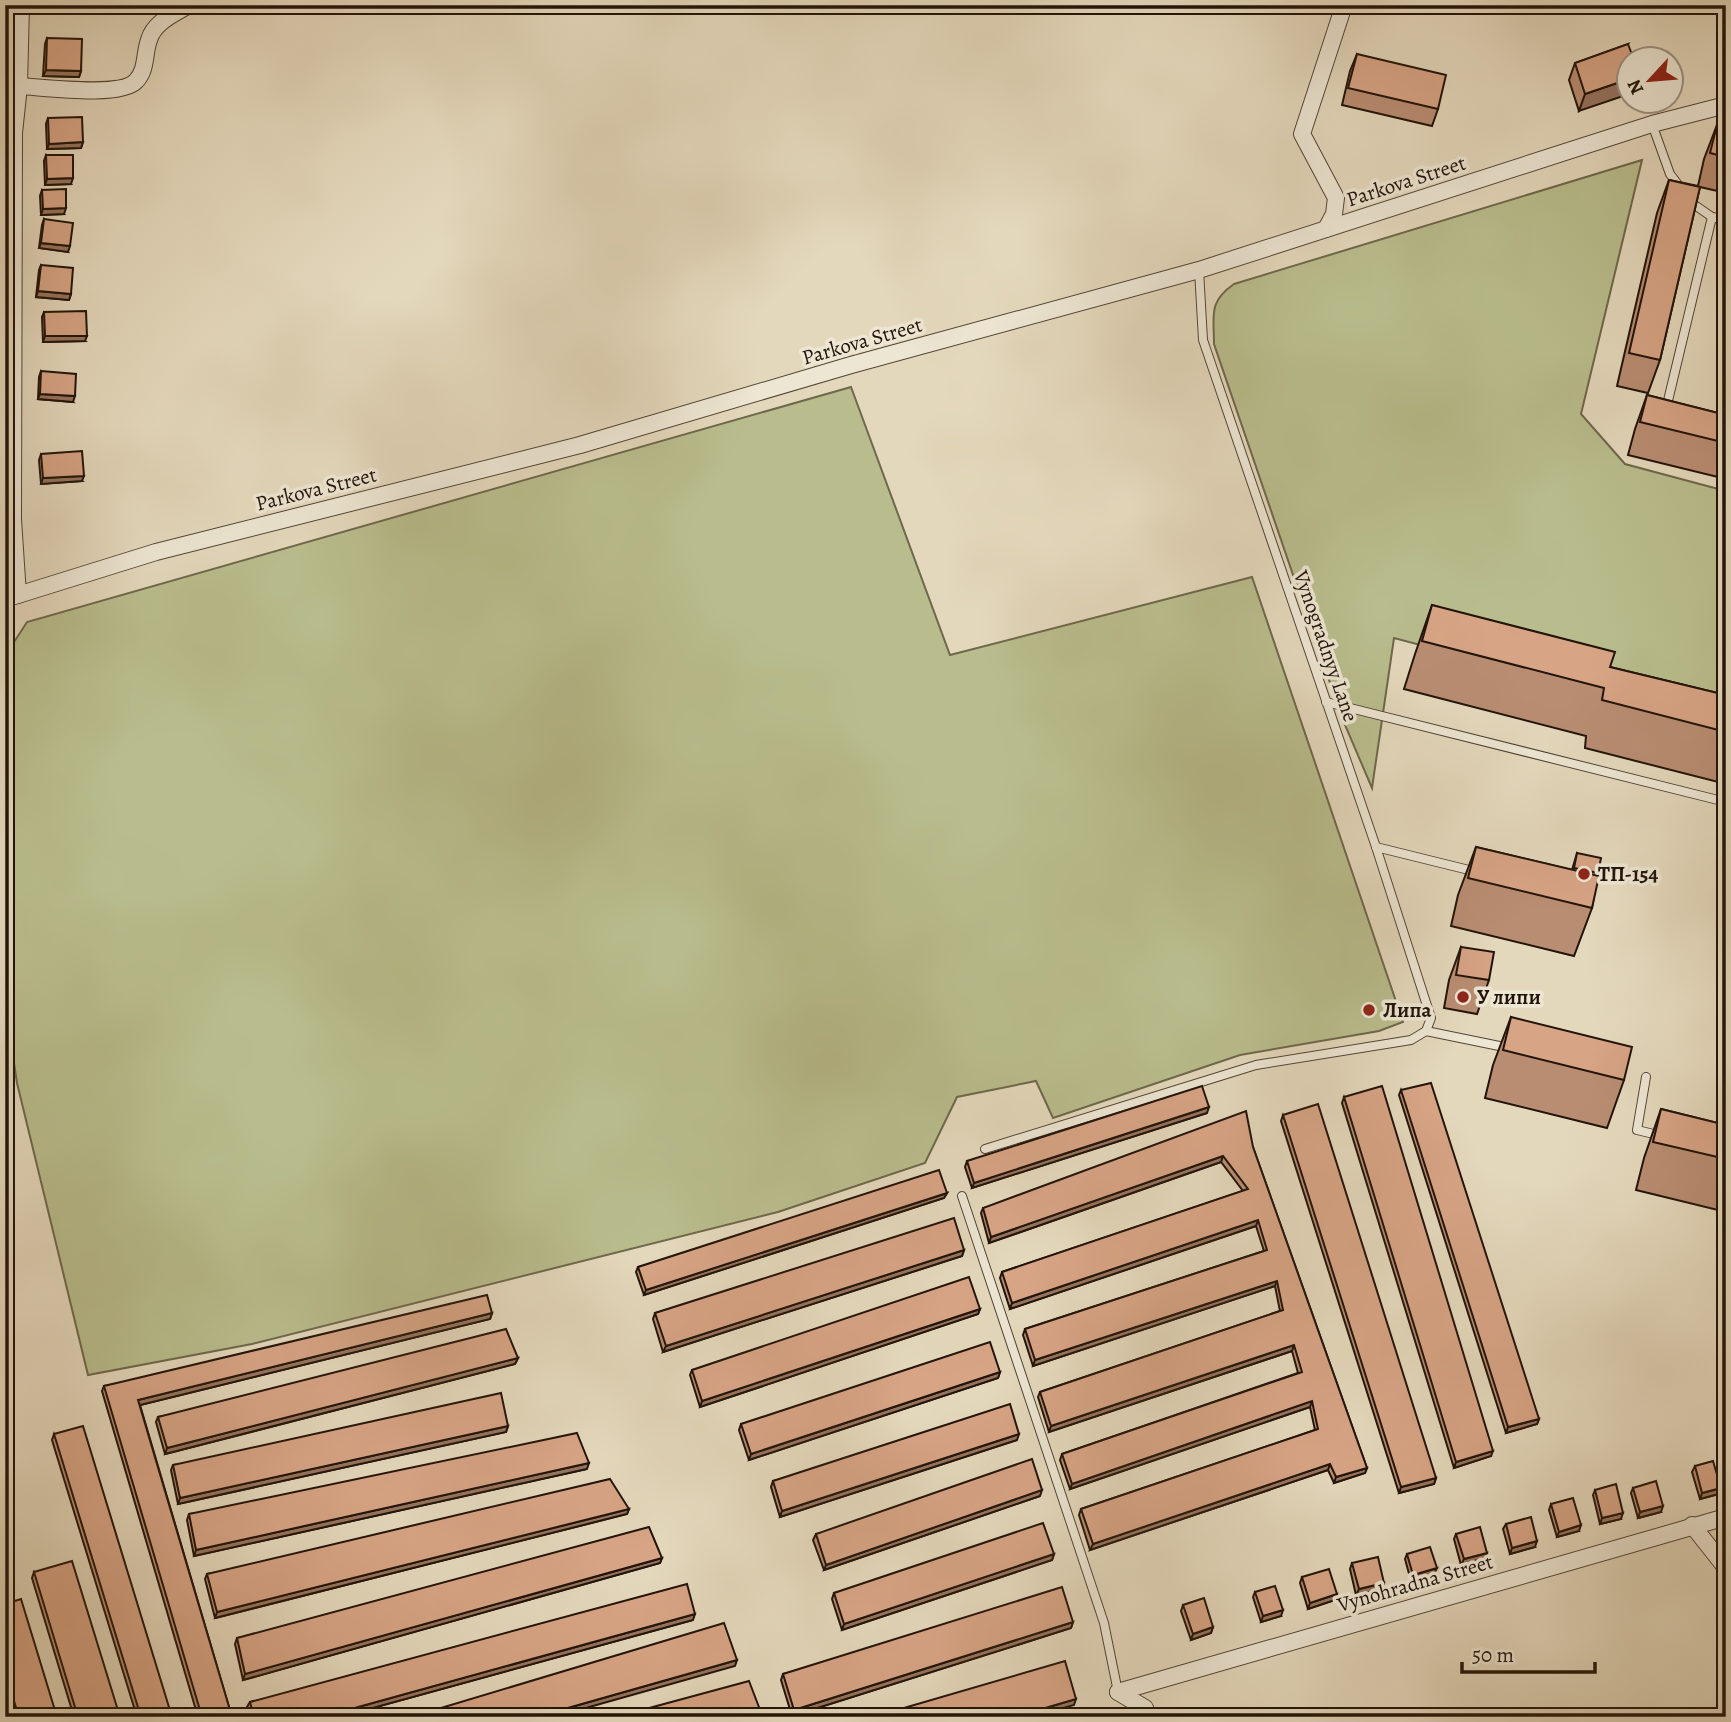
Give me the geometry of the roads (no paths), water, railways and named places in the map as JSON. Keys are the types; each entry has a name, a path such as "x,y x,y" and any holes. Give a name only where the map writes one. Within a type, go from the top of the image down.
{"street":[{"path":"12,597 10,133 19,86 21,5"},
{"path":"19,86 107,90 126,87 136,82 142,71 149,38 163,20 189,5"},
{"path":"1326,229 1334,214 1336,198 1302,134 1344,5"},
{"name":"Parkova Street","path":"12,597 169,548 580,445 851,365 1199,270 1652,124 1726,105"},
{"name":"Vynohradna Street","path":"1118,1692 1726,1517"},
{"path":"1692,1525 1726,1568"},
{"path":"1118,1692 1145,1708 1148,1717"}],"lane":[{"path":"1652,124 1670,174 1690,203 1712,217 1726,220"},
{"path":"1664,418 1712,217"},
{"name":"Vynogradnyy Lane","path":"1199,270 1203,340 1376,847 1431,1018 1426,1031"},
{"path":"1326,702 1726,802"},
{"path":"1376,847 1494,876"},
{"path":"985,1149 1256,1065 1411,1040 1426,1031 1514,1049"},
{"path":"1646,1077 1637,1130 1675,1139"},
{"path":"962,1196 1104,1623 1118,1692"}],"place":[{"name":"ТП-154","path":"1584,874"},
{"name":"У липи","path":"1463,997"},
{"name":"Липа","path":"1369,1010"}]}
